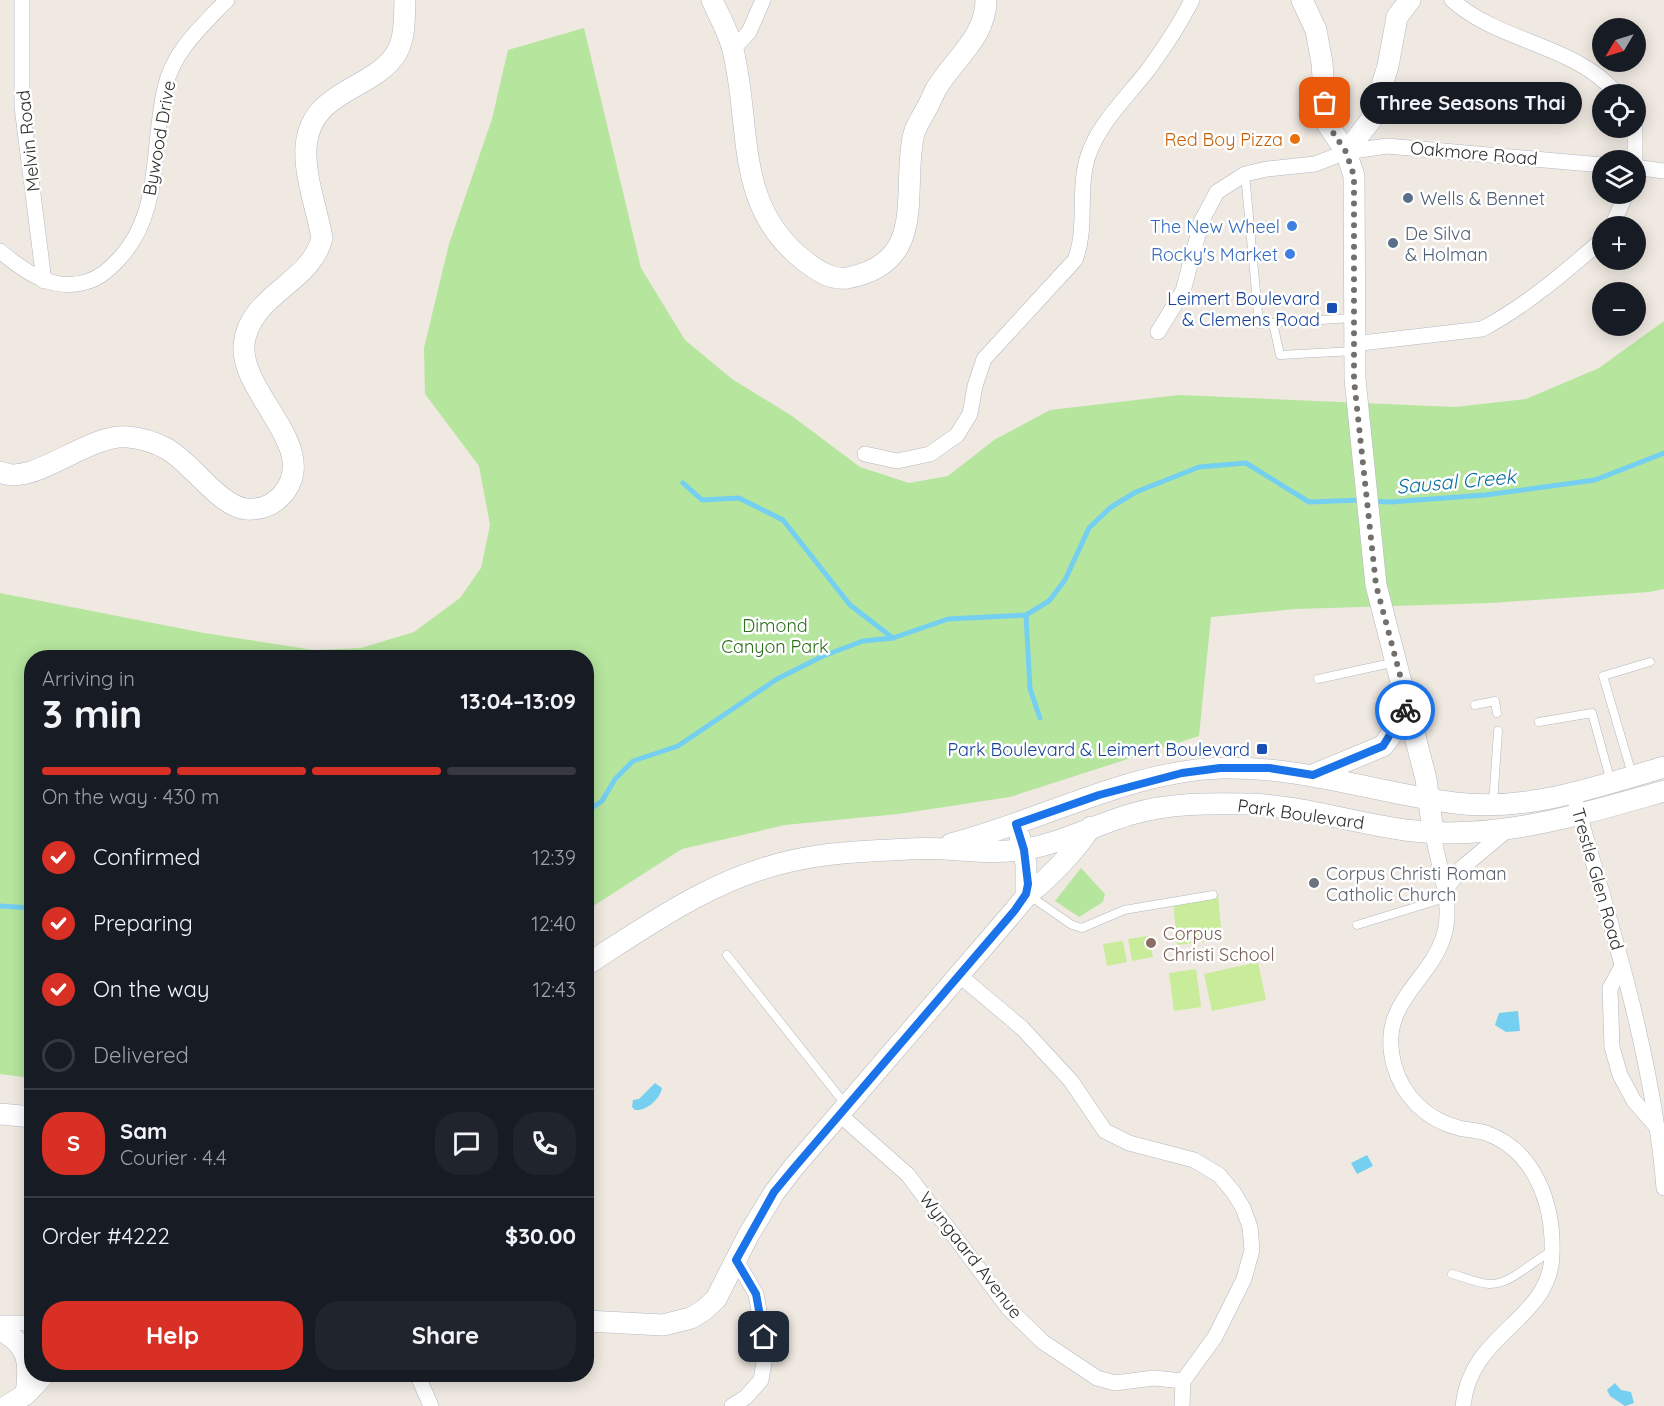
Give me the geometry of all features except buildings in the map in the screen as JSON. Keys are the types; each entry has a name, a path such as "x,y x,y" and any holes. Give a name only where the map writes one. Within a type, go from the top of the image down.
{"street":[{"name":"Melvin Road","path":"22,0 22,107 44,281"},
{"name":"Bywood Drive","path":"0,251 44,281 74,286 100,277 136,238 148,207 157,164 165,88 183,46 227,0"},
{"path":"0,472 18,475 101,440 128,436 168,449 225,499 243,509 261,509 276,501 288,488 293,467 289,444 258,393 249,371 244,346 250,326 262,304 304,270 318,253 322,238 306,147 311,127 318,112 393,58 402,42 405,0"},
{"path":"712,0 733,49 752,187 771,226 797,255 821,274 843,278 865,273 884,262 899,246 908,222 911,194 910,153 914,134 936,89 978,35 986,14 986,0"},
{"path":"733,49 749,32 763,0"},
{"path":"865,454 897,461 930,454 957,435 970,414 975,386 984,359 1075,260 1082,241 1084,183 1088,156 1110,115 1149,69 1184,17 1192,0"},
{"path":"1302,0 1316,30 1322,63 1326,122 1346,152 1354,176 1354,380 1376,585 1408,705 1429,797 1448,912 1445,933 1439,950 1399,1006 1391,1033 1394,1065 1406,1092 1422,1110 1439,1122 1485,1133 1510,1146 1527,1162 1542,1189 1550,1217 1552,1251 1549,1279 1543,1293 1493,1342 1468,1382 1463,1406"},
{"path":"1346,152 1371,120 1388,66 1398,17 1410,0"},
{"path":"1452,0 1468,14 1571,59 1608,84"},
{"name":"Oakmore Road","path":"1245,174 1267,169 1315,164 1346,152 1388,146 1592,164"},
{"path":"1646,169 1664,171"},
{"path":"1158,332 1183,291 1202,220 1217,192 1245,174"},
{"path":"1354,347 1482,328 1499,320 1564,273 1592,249"},
{"path":"1313,775 1383,746 1397,727 1408,705"},
{"name":"Park Boulevard","path":"939,847 1016,824 1099,795 1182,773 1220,768 1269,768 1455,803 1492,804 1529,802 1573,793 1664,767"},
{"name":"Park Boulevard","path":"594,960 685,902 753,871 824,855 939,847 985,852 1024,850 1136,813 1180,805 1251,804 1405,830 1506,831 1580,815 1664,791"},
{"name":"Trestle Glen Road","path":"1573,793 1622,966 1644,1056 1664,1188"},
{"path":"1016,824 1024,850 1026,894"},
{"path":"594,1321 663,1325 691,1318 716,1299 774,1192 1026,894 1046,880 1074,852 1091,827"},
{"path":"1445,895 1463,867 1506,831"},
{"name":"Trestle Glen Road","path":"1622,966 1610,988 1612,1047 1620,1075 1634,1101 1656,1126"},
{"path":"959,975 1022,1028 1071,1081 1105,1131 1129,1143 1194,1160 1219,1175 1243,1208 1250,1227 1252,1250 1245,1279 1215,1337 1183,1381 1182,1406"},
{"name":"Wyngaard Avenue","path":"843,1110 908,1175 1009,1309 1043,1342 1097,1378 1115,1383 1154,1378 1183,1381"},
{"path":"0,1114 24,1117"},
{"path":"732,1406 747,1396 761,1380 766,1351 756,1294 736,1260"},
{"path":"0,1323 24,1323"},
{"path":"0,1330 14,1337 24,1352"},
{"path":"26,1394 28,1382"},
{"path":"7,1406 26,1394 37,1382"},
{"path":"420,1382 431,1406"}],"lane":[{"path":"1245,174 1259,324 1354,318"},
{"path":"1273,323 1280,355 1354,347"},
{"path":"1318,679 1394,653"},
{"path":"1633,776 1603,676 1650,662"},
{"path":"1475,705 1495,701 1497,713"},
{"path":"1539,722 1592,713 1611,783"},
{"path":"1492,804 1498,731"},
{"path":"1026,894 1072,925 1082,928 1124,909 1213,895"},
{"path":"1357,925 1445,895"},
{"path":"726,955 843,1110"},
{"path":"1452,1274 1491,1284 1510,1279 1539,1257 1552,1251"}],"green space":[{"name":"Dimond Canyon Park","path":"584,28 641,268 685,340 732,379 792,416 860,467 909,483 948,476 994,440 1050,410 1179,395 1455,407 1526,399 1599,368 1664,321 1664,589 1491,603 1296,609 1211,617 1199,736 1010,797 898,814 785,825 682,849 594,906 594,650 313,650 361,648 414,632 460,598 481,568 490,525 479,466 425,394 424,348 449,244 492,119 508,50"},
{"name":"Dimond Canyon Park","path":"0,593 204,633 313,650 24,650 24,1077 0,1074"},
{"path":"1081,868 1105,894 1103,902 1079,917 1055,901"},
{"path":"1218,895 1222,940 1177,945 1173,899"},
{"path":"1148,936 1153,957 1132,961 1128,939"},
{"path":"1123,941 1127,962 1107,966 1103,944"},
{"path":"1258,962 1266,1000 1212,1011 1204,974"},
{"path":"1196,969 1201,1007 1174,1011 1169,973"}],"water":[{"path":"1518,1011 1520,1031 1506,1032 1495,1025 1499,1013"},
{"path":"655,1083 662,1088 659,1096 652,1104 635,1110 632,1107 633,1100 639,1099"},
{"path":"1367,1155 1373,1166 1357,1174 1351,1163"},
{"path":"1615,1383 1621,1390 1631,1392 1634,1403 1625,1406 1610,1396 1607,1390"}],"waterway":[{"name":"Sausal Creek","path":"1371,501 1391,502 1485,495 1595,480 1664,453"},
{"name":"Sausal Creek","path":"594,806 602,801 615,779 633,761 678,746 777,679 823,656 863,641 893,638 948,619 1026,615 1049,601 1065,580 1089,528 1111,507 1136,492 1199,467 1246,463 1309,502 1362,500"},
{"path":"683,483 702,500 739,498 783,520 850,605 893,638"},
{"path":"1026,615 1030,689 1040,718"},
{"name":"Sausal Creek","path":"0,906 24,908"}],"way so far":[{"path":"1325,103 1326,122 1346,152 1354,176 1354,380 1376,585 1408,705 1405,710"}],"place":[{"name":"Three Seasons Thai","path":"1325,103"},
{"name":"Red Boy Pizza","path":"1295,139"},
{"name":"Wells & Bennet","path":"1408,198"},
{"name":"The New Wheel","path":"1292,226"},
{"name":"De Silva & Holman","path":"1393,243"},
{"name":"Rocky's Market","path":"1290,254"},
{"name":"Leimert Boulevard & Clemens Road","path":"1332,308"},
{"name":"Park Boulevard & Leimert Boulevard","path":"1262,749"},
{"name":"Corpus Christi Roman Catholic Church","path":"1314,883"},
{"name":"Corpus Christi School","path":"1151,943"}],"route":[{"path":"764,1337 756,1294 736,1260 774,1192 1015,910 1026,894 1028,884 1024,850 1016,824 1099,795 1182,773 1220,768 1269,768 1313,775 1383,746 1397,727 1405,710"}]}
